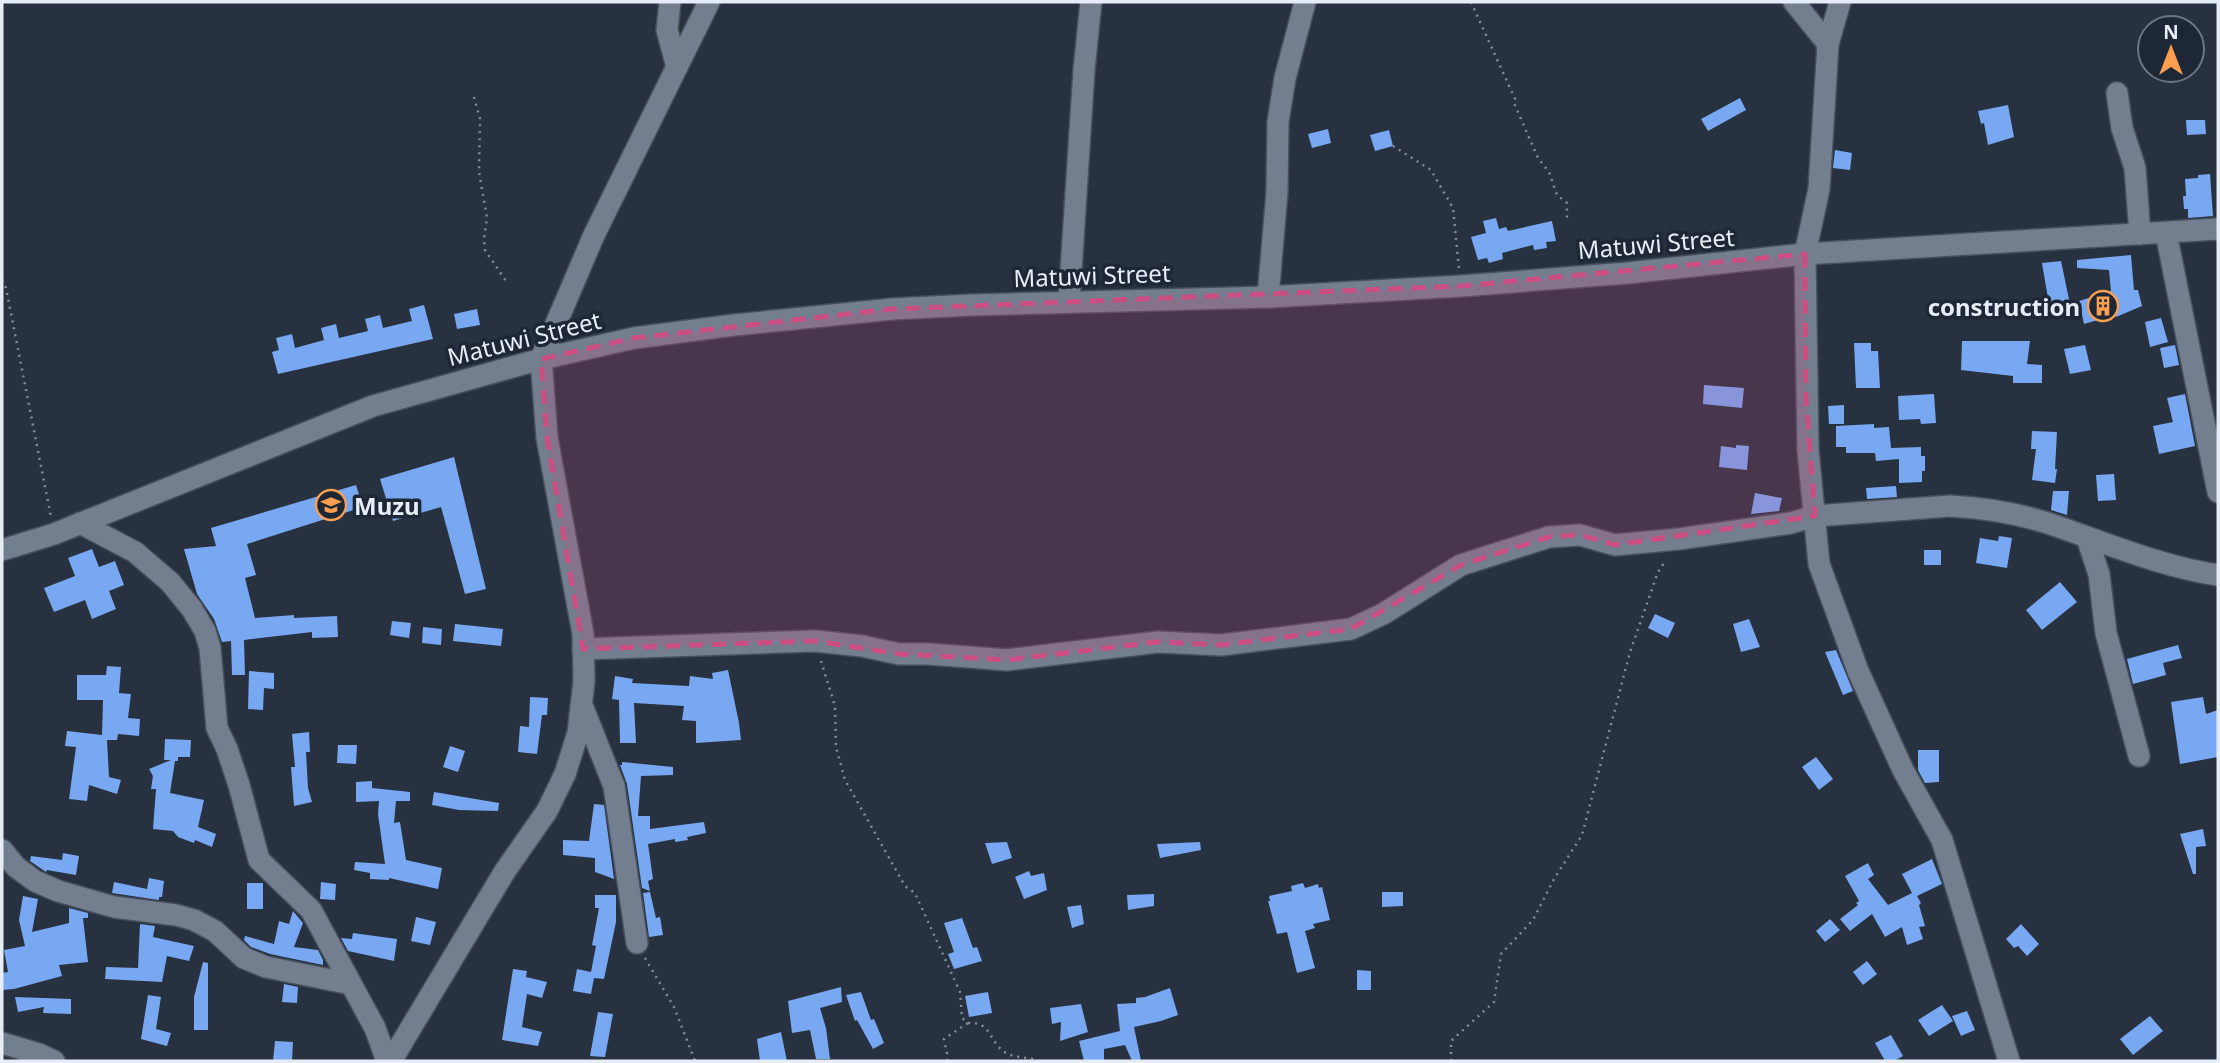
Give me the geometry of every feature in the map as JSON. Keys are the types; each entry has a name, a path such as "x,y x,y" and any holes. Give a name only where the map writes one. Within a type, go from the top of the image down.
{"street":[{"path":"670,2 667,30 677,67"},
{"path":"389,1061 505,871 547,811 565,774 575,743 584,681 583,634 547,438 541,359 594,235 709,2"},
{"path":"1069,302 1091,2"},
{"path":"1268,297 1277,192 1278,122 1285,78 1305,2"},
{"path":"1794,2 1828,44"},
{"path":"1840,2 1828,44 1819,189 1805,254 1808,450 1819,564 1858,671 1903,770 1942,840 2009,1061"},
{"path":"2117,93 2122,128 2135,168 2140,234"},
{"name":"Matuwi Street","path":"2,550 54,534 373,407 541,359 634,338 892,309 1268,297 1461,286 1805,254 2218,229"},
{"path":"2166,233 2218,492"},
{"path":"583,649 816,641 862,646 899,654 1007,660 1158,642 1222,645 1351,629 1383,614 1461,565 1549,537 1580,535 1615,545 1791,523 1815,516 1950,506 2029,518 2186,568 2218,575"},
{"path":"80,523 135,552 170,582 192,609 205,631 210,648 217,728 239,785 258,860 311,910 375,1028 389,1061"},
{"path":"2087,538 2099,574 2106,633 2139,756"},
{"path":"582,703 614,786 637,943"},
{"path":"2,850 16,867 35,881 58,891 114,907 194,920 215,931 244,958 266,968 351,984"},
{"path":"2,1043 54,1061"}],"path":[{"path":"1471,2 1515,99 1514,103 1538,158 1549,172 1558,195 1567,203 1567,221"},
{"path":"474,97 480,119 479,172 486,218 485,250 506,281"},
{"path":"1393,146 1431,170 1453,208 1461,286"},
{"path":"2,281 6,288 54,534"},
{"path":"1451,1061 1451,1041 1494,1002 1501,954 1533,920 1554,879 1582,835 1630,652 1658,572 1679,539"},
{"path":"816,641 835,706 836,747 845,780 905,886 915,893 960,992 962,1017 968,1023"},
{"path":"637,943 674,1007 695,1061"},
{"path":"947,1061 944,1040 968,1023 977,1022 983,1025 1007,1054 1039,1061"}],"highlighted area":[{"path":"1805,254 1806,396 1815,516 1615,545 1580,535 1549,537 1461,565 1351,629 1221,645 1158,642 1007,660 899,654 815,641 583,649 547,438 541,359 634,338 892,309 1461,286"}],"building":[{"path":"1740,98 1746,110 1708,131 1701,119"},
{"path":"2008,105 2014,137 1988,145 1984,123 1981,124 1978,111"},
{"path":"2186,120 2205,120 2206,134 2187,135"},
{"path":"1328,129 1331,143 1312,148 1308,134"},
{"path":"1389,130 1393,146 1375,151 1370,135"},
{"path":"1835,150 1852,153 1850,170 1833,168"},
{"path":"2210,174 2213,216 2188,218 2183,196 2186,196 2185,179"},
{"path":"1496,218 1499,229 1506,227 1508,231 1552,221 1556,241 1546,242 1547,248 1534,250 1533,245 1502,253 1503,259 1489,263 1487,258 1478,260 1471,237 1486,233 1483,221"},
{"path":"2131,255 2134,290 2138,290 2142,306 2116,317 2115,315 2084,324 2079,301 2111,291 2109,270 2077,268 2077,260"},
{"name":"construction","path":"2061,261 2070,304 2050,310 2042,263"},
{"path":"424,305 433,339 278,374 272,352 279,350 276,338 292,334 295,348 324,340 321,328 336,324 339,338 368,331 365,319 380,315 383,328 412,321 409,309"},
{"path":"477,309 480,325 457,329 454,314"},
{"path":"2161,318 2168,342 2150,347 2145,322"},
{"path":"1962,341 2030,341 2027,364 2042,365 2042,383 2013,383 2013,376 1961,370"},
{"path":"1854,343 1871,343 1871,351 1878,351 1880,388 1856,388"},
{"path":"2085,345 2091,370 2070,374 2064,349"},
{"path":"2175,345 2179,365 2164,368 2160,348"},
{"path":"1704,385 1744,388 1742,408 1703,404"},
{"path":"1934,394 1936,423 1921,424 1920,419 1899,420 1898,396"},
{"path":"2185,394 2195,446 2159,454 2153,426 2173,422 2167,398"},
{"path":"1844,405 1844,424 1829,424 1828,406"},
{"path":"1874,424 1874,428 1889,427 1891,448 1921,447 1921,456 1925,456 1922,482 1899,483 1899,459 1876,461 1875,453 1846,453 1846,447 1836,447 1836,426"},
{"path":"2032,431 2057,432 2055,483 2032,480 2036,449 2031,449"},
{"path":"1736,445 1749,446 1747,470 1719,467 1721,446 1736,448"},
{"path":"454,457 486,589 465,594 441,507 393,521 380,479"},
{"path":"2114,474 2116,500 2098,501 2096,475"},
{"path":"356,485 363,507 247,544 256,575 245,578 255,618 337,616 338,637 312,638 312,632 244,640 245,675 232,675 231,641 222,642 214,619 197,594 184,549 216,546 211,528"},
{"path":"1896,486 1897,497 1867,499 1866,488"},
{"path":"2053,491 2069,491 2067,515 2051,510"},
{"path":"1755,493 1782,498 1779,511 1751,514"},
{"path":"1999,536 2012,538 2007,568 1976,563 1980,538 1998,541"},
{"path":"92,549 99,567 115,561 124,585 109,591 116,609 92,619 85,600 54,612 44,588 75,576 68,558"},
{"path":"1924,550 1941,550 1941,565 1924,565"},
{"path":"2060,582 2077,602 2042,630 2026,610"},
{"path":"1655,614 1675,623 1668,638 1648,628"},
{"path":"1749,619 1760,647 1741,652 1733,624"},
{"path":"392,621 411,623 409,638 390,635"},
{"path":"455,624 503,629 501,646 453,641"},
{"path":"423,627 442,629 441,645 422,643"},
{"path":"2178,645 2182,658 2163,663 2166,675 2133,684 2127,659"},
{"path":"1836,650 1853,691 1843,695 1825,652"},
{"path":"107,666 121,667 119,693 131,694 128,718 140,719 139,736 118,734 117,740 107,740 109,777 121,780 117,794 89,785 87,801 69,799 76,747 65,746 67,731 102,735 103,700 77,700 77,675 106,675"},
{"path":"728,670 741,740 696,743 696,721 682,720 684,706 634,703 636,743 620,743 619,700 612,699 615,676 633,679 632,683 689,686 690,676 713,679 712,673"},
{"path":"249,671 274,673 274,689 264,688 263,710 248,709"},
{"path":"530,697 548,698 547,715 542,715 537,754 518,752 520,726 529,727"},
{"path":"2203,697 2206,714 2218,710 2218,757 2180,764 2171,702"},
{"path":"309,732 310,752 306,752 308,788 312,802 294,806 292,734"},
{"path":"165,739 191,740 190,757 178,757 178,761 175,761 170,793 204,800 198,827 216,834 212,847 178,837 173,831 153,829 156,789 151,789 153,776 149,769 171,760 164,760"},
{"path":"338,745 357,745 356,764 337,763"},
{"path":"450,746 465,751 458,772 443,767"},
{"path":"1918,750 1939,750 1939,782 1925,783 1918,770"},
{"path":"1816,757 1833,779 1819,790 1802,767"},
{"path":"622,762 673,767 673,775 641,776 638,816 650,816 650,829 704,822 706,833 687,837 688,840 675,842 675,839 648,844 653,879 648,881 650,891 642,888 627,784 620,765"},
{"path":"372,781 372,788 410,792 410,801 396,801 394,823 400,822 406,860 442,868 438,889 389,878 370,879 370,873 354,870 355,862 385,864 378,814 379,801 356,802 356,782"},
{"path":"434,792 499,803 498,811 459,810 432,805"},
{"path":"594,804 604,805 614,879 595,872 595,858 563,855 563,840 589,841"},
{"path":"2203,829 2206,846 2196,847 2196,874 2193,874 2180,834"},
{"path":"1007,842 1012,858 992,864 985,843"},
{"path":"1200,842 1201,850 1160,858 1157,844"},
{"path":"63,853 79,856 76,875 46,872 30,861 31,856 62,860"},
{"path":"1932,859 1942,884 1917,896 1925,926 1919,927 1923,939 1907,945 1902,927 1885,937 1872,914 1850,931 1840,919 1858,905 1856,903 1859,901 1845,876 1868,863 1874,875 1868,879 1888,905 1912,893 1902,874"},
{"path":"1029,871 1031,876 1044,873 1047,890 1024,899 1015,877"},
{"path":"149,878 164,881 162,897 159,897 159,900 112,893 114,882 147,889"},
{"path":"321,882 336,884 335,900 320,899"},
{"path":"247,883 263,883 263,909 247,909"},
{"path":"1303,883 1305,888 1318,884 1319,888 1322,887 1330,920 1313,924 1315,928 1305,931 1315,968 1297,973 1287,932 1277,934 1268,901 1269,896 1292,891 1291,886"},
{"path":"650,892 656,918 660,917 663,935 649,937 643,893"},
{"path":"1382,892 1403,892 1403,906 1382,907"},
{"path":"1154,894 1154,906 1128,910 1127,895"},
{"path":"595,895 616,895 616,922 604,979 594,978 591,994 573,991 577,969 591,972 596,946 592,945 599,908 595,908"},
{"path":"23,896 38,899 32,932 69,923 69,908 88,913 88,918 83,918 88,962 59,965 62,976 2,990 2,973 8,972 4,950 25,946 19,920"},
{"path":"1081,905 1084,924 1072,928 1067,907"},
{"path":"293,911 303,923 294,947 318,950 323,965 270,954 251,947 244,940 245,936 274,944 279,921 289,924"},
{"path":"416,917 436,922 430,945 411,941"},
{"path":"962,918 973,948 977,947 982,961 954,969 948,954 954,952 944,923"},
{"path":"1830,919 1840,930 1825,942 1816,931"},
{"path":"140,924 155,926 153,937 194,946 189,961 167,956 162,982 105,979 106,967 138,968"},
{"path":"2021,924 2039,944 2027,956 2018,946 2014,948 2006,939"},
{"path":"353,933 397,939 394,961 348,951 341,938 352,939"},
{"path":"1867,961 1877,974 1863,985 1853,972"},
{"path":"203,962 208,963 208,1030 194,1030 194,997"},
{"path":"513,969 527,971 526,977 547,982 542,998 527,994 522,1027 542,1032 538,1046 502,1040"},
{"path":"1357,970 1371,971 1371,990 1357,990"},
{"path":"284,984 298,987 297,1003 282,1002"},
{"path":"841,987 842,1002 820,1008 830,1059 816,1059 810,1030 792,1033 788,1001"},
{"path":"1170,988 1178,1015 1134,1027 1141,1061 1132,1061 1125,1045 1104,1049 1104,1061 1084,1061 1079,1041 1120,1031 1117,1004 1136,1003 1136,998"},
{"path":"861,992 871,1020 874,1019 884,1043 873,1049 857,1020 855,1021 846,995"},
{"path":"988,992 992,1013 969,1017 965,996"},
{"path":"148,995 161,997 156,1029 171,1033 167,1046 141,1039"},
{"path":"15,997 71,999 71,1014 43,1013 44,1007 18,1012"},
{"path":"1081,1004 1088,1032 1060,1041 1061,1022 1052,1024 1050,1008"},
{"path":"1942,1005 1953,1021 1929,1036 1918,1020"},
{"path":"1967,1011 1975,1030 1961,1036 1952,1016"},
{"path":"598,1012 613,1014 605,1057 590,1056"},
{"path":"2150,1016 2163,1031 2133,1055 2120,1039"},
{"path":"781,1032 787,1061 760,1061 757,1039"},
{"path":"1891,1035 1903,1056 1894,1061 1885,1061 1875,1043"},
{"path":"275,1041 293,1042 292,1061 273,1061"}],"place":[{"name":"construction","path":"2103,306"},
{"name":"Muzu","path":"331,505"}]}
